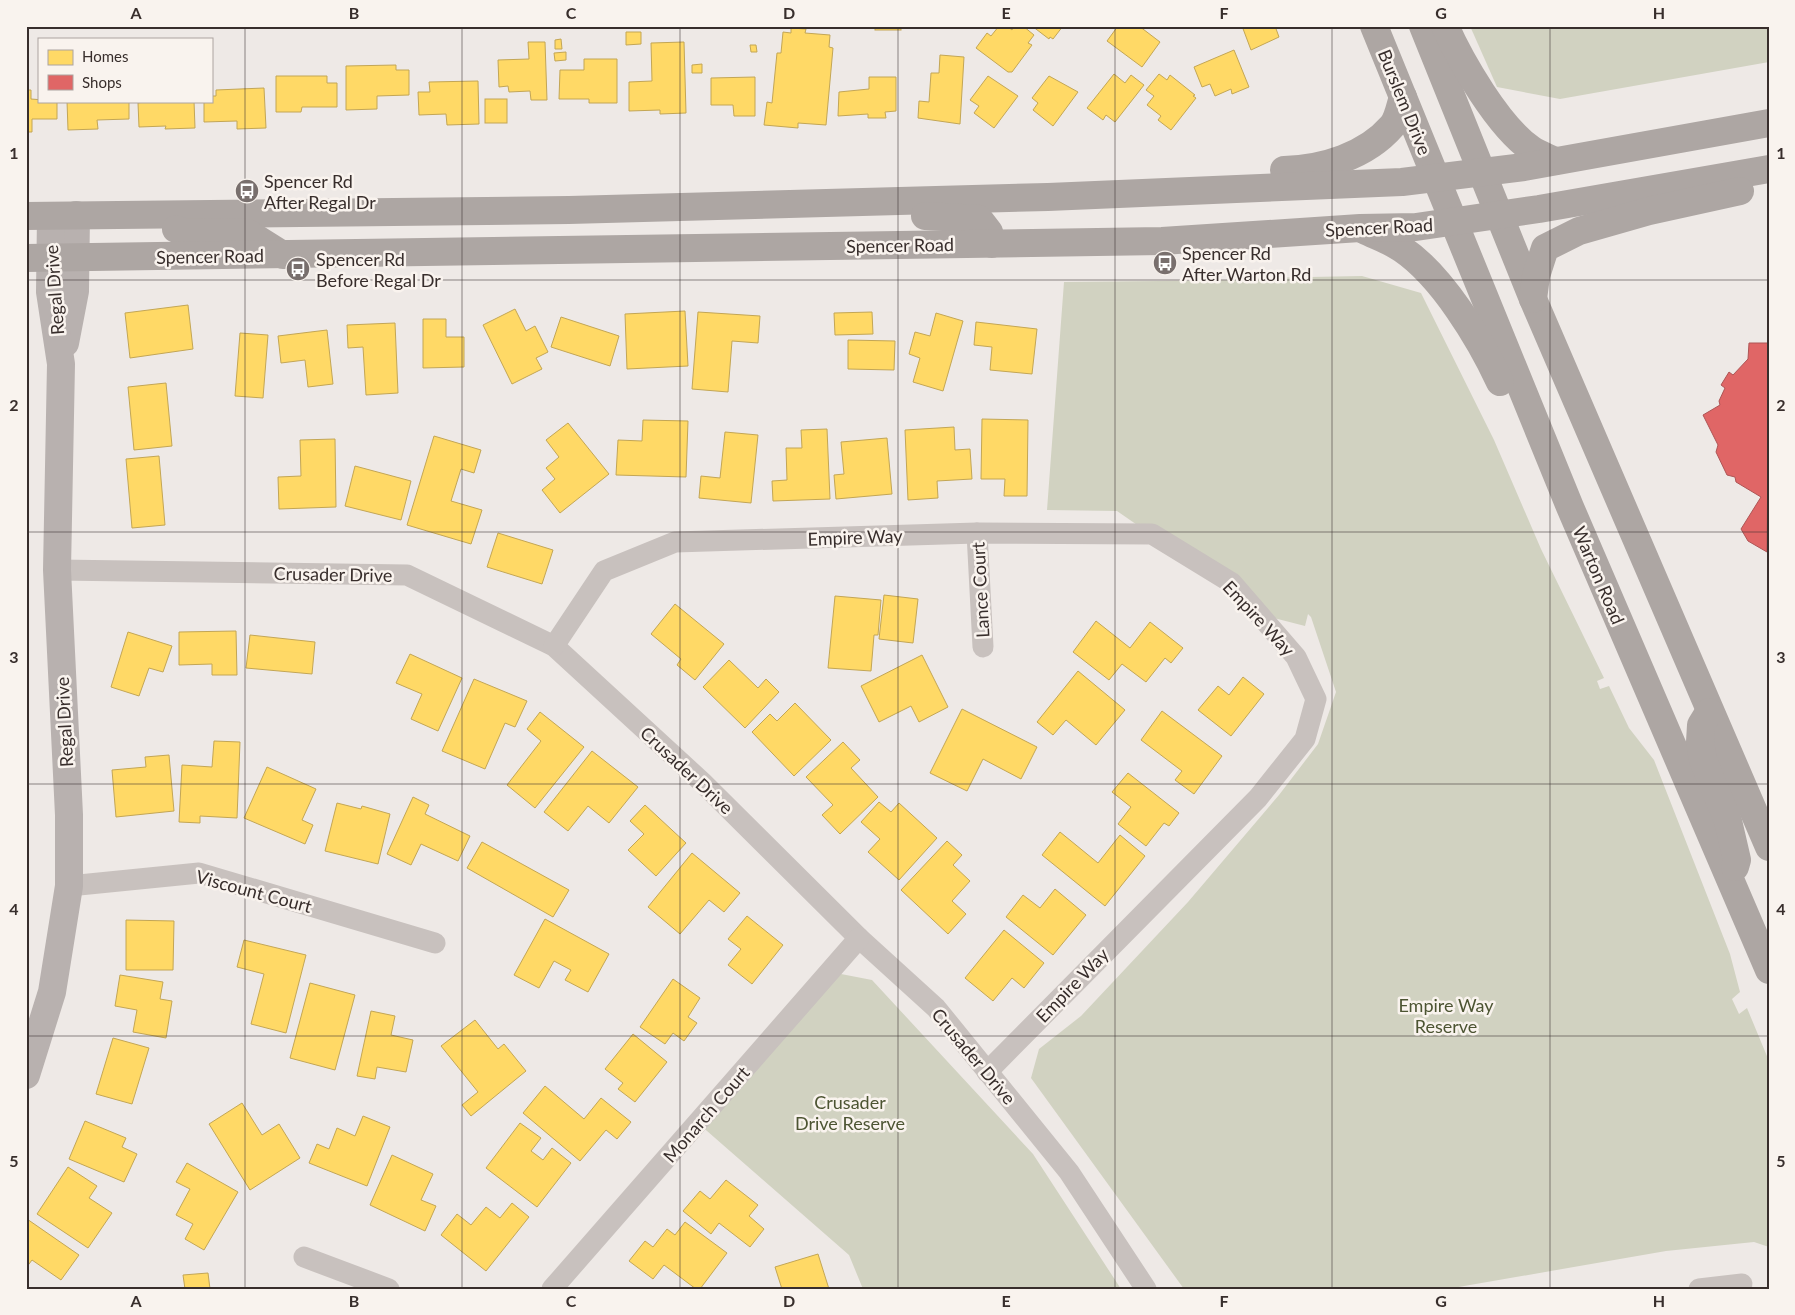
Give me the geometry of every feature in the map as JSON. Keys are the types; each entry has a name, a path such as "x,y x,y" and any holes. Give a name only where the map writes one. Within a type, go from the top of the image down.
{"main road":[{"name":"Burslem Drive","path":"1374,26 1436,177"},
{"path":"1423,26 1533,299 1709,712 1769,847"},
{"path":"1445,26 1456,51 1476,84 1504,122 1530,148 1555,161"},
{"path":"1214,189 1255,172 1309,169 1360,152 1393,125 1403,97"},
{"path":"51,216 569,210 1048,197 1402,182 1555,161 1769,123"},
{"name":"Spencer Road","path":"51,258 1162,241 1360,228 1416,227 1500,215 1769,169"},
{"name":"Warton Road","path":"1436,177 1570,507 1769,970"},
{"path":"1533,299 1536,276 1545,248 1579,231 1649,211 1769,185"},
{"path":"863,202 892,211 937,218 979,219 989,232 992,244"},
{"path":"167,214 171,227 183,232 248,233 283,255"},
{"path":"1360,228 1402,249 1431,275 1485,350 1527,443 1570,507"},
{"path":"1709,712 1701,725 1700,742 1703,760 1728,821 1736,860 1732,885"}],"street":[{"name":"Regal Drive","path":"26,1075 52,992 69,886 69,814 58,570 61,364 50,292 51,216"},
{"name":"Empire Way","path":"554,646 604,571 675,542 977,533 1152,534 1232,583 1296,657 1316,699 1305,739 1258,798 987,1072"},
{"name":"Lance Court","path":"977,533 983,647"},
{"name":"Crusader Drive","path":"58,570 407,574 554,646 702,782 859,938 936,1008 1069,1172 1146,1289"},
{"name":"Viscount Court","path":"69,886 199,873 435,943"},
{"name":"Monarch Court","path":"552,1289 859,938"},
{"path":"304,1257 389,1289"},
{"path":"1698,1289 1742,1284"}],"green space":[{"path":"1470,26 1769,26 1769,62 1560,99 1497,87"},
{"name":"Empire Way Reserve","path":"1362,276 1421,293 1494,440 1541,549 1604,678 1597,681 1600,689 1609,686 1629,728 1654,760 1730,954 1740,992 1732,999 1739,1014 1747,1008 1769,1061 1769,1247 1754,1242 1666,1251 1447,1289 1184,1289 1031,1078 1039,1049 1081,1016 1188,902 1279,795 1318,744 1336,692 1311,617 1308,614 1305,626 1270,617 1117,511 1047,510 1064,282 1256,280 1258,278"},
{"name":"Crusader Drive Reserve","path":"841,974 872,980 1033,1154 1121,1289 863,1289 849,1255 699,1124"}],"building: Homes":[{"path":"875,26 901,26 901,30 875,30"},
{"path":"999,26 1007,26 1012,30 1014,26 1023,26 1034,35 1028,43 1032,45 1012,72 1008,72 976,48 987,33 991,36"},
{"path":"1032,26 1063,26 1053,39 1050,37 1049,39"},
{"path":"1118,26 1139,26 1160,42 1142,67 1107,41"},
{"path":"1242,26 1275,26 1279,37 1251,50"},
{"path":"791,28 806,29 805,33 830,35 829,47 833,48 826,125 798,123 798,128 764,125 767,102 772,103 777,53 781,53 783,32 791,33"},
{"path":"626,32 641,32 641,44 626,45"},
{"path":"561,39 562,49 555,49 555,40"},
{"path":"528,42 545,42 547,100 531,100 530,91 509,92 508,86 499,87 498,60 529,59"},
{"path":"684,42 686,113 660,114 660,110 629,111 629,82 652,81 651,43"},
{"path":"750,45 756,45 757,52 751,52"},
{"path":"1234,50 1249,87 1232,94 1231,89 1215,96 1210,84 1202,87 1194,67"},
{"path":"566,52 566,60 555,61 554,53"},
{"path":"940,55 964,57 960,124 918,118 919,101 929,102 931,73 939,73"},
{"path":"584,59 617,59 617,103 589,103 589,99 559,99 560,70 584,70"},
{"path":"702,64 702,73 692,73 692,65"},
{"path":"396,65 396,70 409,70 409,95 377,96 377,109 346,110 346,66"},
{"path":"1114,74 1125,83 1131,75 1144,85 1115,122 1106,115 1103,120 1087,108"},
{"path":"1159,74 1167,80 1170,75 1195,95 1193,96 1196,98 1171,130 1158,120 1161,116 1147,105 1154,96 1146,90"},
{"path":"276,76 327,76 327,83 337,83 337,107 302,107 301,112 276,112"},
{"path":"988,76 1018,96 994,128 974,113 979,106 970,100"},
{"path":"1049,76 1078,92 1053,126 1033,110 1038,103 1032,98"},
{"path":"755,77 755,116 734,116 733,105 711,105 711,78"},
{"path":"869,77 896,77 896,111 885,112 886,118 868,118 868,114 838,116 839,92 869,89"},
{"path":"478,81 479,124 447,125 446,114 419,115 418,92 430,92 429,82"},
{"path":"264,88 266,128 237,129 237,121 204,122 204,102 212,102 212,96 216,96 216,90"},
{"path":"26,90 31,90 31,99 38,100 38,102 57,102 57,119 32,119 32,132 26,132"},
{"path":"485,99 507,99 507,123 485,123"},
{"path":"67,102 129,102 129,119 97,120 98,129 68,130"},
{"path":"194,102 195,128 165,129 166,126 139,127 138,103"},
{"path":"188,305 193,349 130,358 125,313"},
{"path":"515,309 526,331 535,326 548,352 536,358 542,369 512,384 483,325"},
{"path":"685,311 688,366 627,369 625,314"},
{"path":"698,312 760,316 758,343 732,341 728,392 692,389"},
{"path":"872,312 873,334 835,335 834,313"},
{"path":"936,313 963,321 943,391 913,382 920,358 909,354 915,332 930,336"},
{"path":"561,317 619,336 610,366 551,347"},
{"path":"423,319 446,319 446,337 464,337 464,367 423,368"},
{"path":"976,322 1037,329 1032,374 990,370 992,347 974,345"},
{"path":"395,323 398,393 366,395 363,347 348,348 347,325"},
{"path":"327,330 333,384 308,387 305,360 281,363 278,336"},
{"path":"240,333 268,335 263,398 235,396"},
{"path":"848,340 895,341 894,370 848,369"},
{"path":"166,383 172,446 134,450 128,387"},
{"path":"982,419 1028,420 1027,496 1004,496 1005,479 981,479"},
{"path":"643,420 688,421 686,477 616,475 618,440 642,441"},
{"path":"568,423 609,474 560,513 542,490 555,479 546,468 559,457 546,440"},
{"path":"954,427 955,450 970,449 972,479 937,481 938,498 908,500 905,430"},
{"path":"827,429 830,499 773,501 772,481 787,480 786,448 802,448 801,430"},
{"path":"725,432 758,435 751,503 699,498 701,476 720,478"},
{"path":"434,436 481,450 474,473 461,469 451,501 482,510 471,544 407,525"},
{"path":"887,438 892,494 836,499 834,475 844,474 841,442"},
{"path":"335,439 336,507 279,509 278,477 301,476 300,440"},
{"path":"159,456 165,525 132,528 126,459"},
{"path":"355,466 411,481 401,520 345,506"},
{"path":"498,533 553,550 542,584 487,567"},
{"path":"884,595 918,599 913,643 879,639"},
{"path":"835,596 881,600 878,635 874,635 871,671 828,668"},
{"path":"675,604 724,644 695,680 677,665 681,659 651,634"},
{"path":"1096,621 1130,648 1150,622 1183,648 1171,663 1165,658 1146,682 1122,664 1109,680 1073,652"},
{"path":"236,631 237,675 212,675 212,664 179,665 179,632"},
{"path":"128,632 172,646 163,672 149,668 139,696 111,687"},
{"path":"250,635 315,642 312,674 246,668"},
{"path":"410,654 462,678 438,731 411,719 422,694 396,683"},
{"path":"922,655 948,707 919,722 911,706 879,722 861,686"},
{"path":"729,660 758,688 766,679 779,692 745,728 703,687"},
{"path":"1078,671 1125,710 1096,745 1066,720 1053,735 1037,722"},
{"path":"1243,677 1264,694 1231,736 1198,710 1218,686 1229,695"},
{"path":"474,679 527,701 515,727 505,723 485,769 442,751"},
{"path":"795,703 831,740 794,776 752,732 770,714 777,721"},
{"path":"962,709 1037,747 1021,779 983,759 967,791 930,773"},
{"path":"1162,711 1222,756 1194,794 1175,780 1182,771 1141,740"},
{"path":"540,712 584,747 535,808 507,785 541,741 527,729"},
{"path":"214,741 240,742 237,818 200,816 200,823 179,822 182,765 212,767"},
{"path":"843,742 860,760 851,768 878,797 840,834 822,815 833,805 806,777"},
{"path":"592,751 638,787 609,823 588,806 568,831 544,812"},
{"path":"169,755 174,811 116,817 112,770 146,767 145,757"},
{"path":"267,767 316,789 302,820 313,825 305,844 244,818"},
{"path":"1128,773 1179,813 1169,826 1164,823 1146,846 1118,824 1131,807 1112,792"},
{"path":"413,797 429,805 425,814 470,836 458,861 421,844 411,865 387,854"},
{"path":"879,802 891,812 899,803 937,838 899,880 868,852 880,839 861,822"},
{"path":"337,803 361,809 362,806 390,814 378,864 325,851"},
{"path":"645,805 686,843 656,876 628,850 644,834 630,821"},
{"path":"1060,832 1098,863 1120,835 1145,856 1105,906 1042,855"},
{"path":"947,841 962,855 953,865 970,881 952,901 966,914 948,934 901,890"},
{"path":"482,842 569,890 553,917 467,868"},
{"path":"692,853 740,893 724,912 709,900 680,934 648,907"},
{"path":"1055,889 1086,915 1053,955 1006,917 1023,895 1040,908"},
{"path":"747,916 783,945 752,984 728,965 741,949 728,939"},
{"path":"545,919 609,954 588,992 565,980 571,970 554,961 539,988 514,975"},
{"path":"126,920 174,921 173,970 126,970"},
{"path":"1004,930 1044,963 1024,988 1012,978 993,1001 965,978"},
{"path":"244,940 306,955 286,1033 251,1024 264,974 237,967"},
{"path":"120,975 163,982 160,999 172,1001 166,1038 133,1032 137,1010 115,1006"},
{"path":"673,979 700,998 688,1017 697,1023 684,1041 673,1033 665,1044 640,1027"},
{"path":"310,983 355,995 335,1070 290,1058"},
{"path":"371,1011 395,1016 391,1035 413,1040 406,1072 377,1067 375,1079 357,1076"},
{"path":"475,1020 498,1049 504,1044 526,1071 471,1116 462,1105 478,1092 441,1046"},
{"path":"633,1034 667,1062 635,1102 618,1089 623,1083 605,1069"},
{"path":"113,1038 149,1048 132,1104 96,1094"},
{"path":"545,1086 584,1119 601,1098 631,1122 617,1139 606,1130 580,1161 523,1113"},
{"path":"242,1103 262,1135 279,1124 300,1158 250,1190 209,1124"},
{"path":"363,1116 390,1127 367,1186 309,1163 317,1144 329,1149 337,1128 355,1136"},
{"path":"85,1121 126,1138 122,1147 137,1154 124,1182 69,1159"},
{"path":"520,1123 541,1138 531,1151 543,1160 552,1148 571,1163 537,1207 486,1168"},
{"path":"392,1155 433,1174 421,1200 436,1206 425,1231 370,1205"},
{"path":"187,1163 238,1192 204,1250 185,1239 193,1224 176,1215 190,1189 176,1182"},
{"path":"68,1167 97,1186 89,1198 112,1213 88,1248 37,1214"},
{"path":"726,1180 758,1205 749,1216 764,1229 750,1247 719,1223 711,1234 683,1211 700,1191 710,1199"},
{"path":"512,1203 529,1217 486,1271 441,1235 457,1214 471,1225 486,1207 500,1218"},
{"path":"27,1219 79,1255 61,1280 32,1260 26,1268"},
{"path":"685,1222 727,1253 700,1289 696,1289 664,1265 653,1279 629,1261 645,1241 653,1247 667,1229 675,1235"},
{"path":"818,1254 829,1289 782,1289 775,1267"},
{"path":"208,1273 210,1289 185,1289 183,1275"}],"building: Shops":[{"path":"1749,343 1769,343 1767,552 1748,541 1741,529 1761,497 1736,482 1735,477 1727,475 1716,452 1718,445 1703,415 1720,405 1719,401 1725,388 1721,385 1729,372 1733,375 1748,359"}],"place":[{"name":"Spencer Rd After Regal Dr","path":"247,191"},
{"name":"Spencer Rd After Warton Rd","path":"1165,263"},
{"name":"Spencer Rd Before Regal Dr","path":"298,269"}]}
